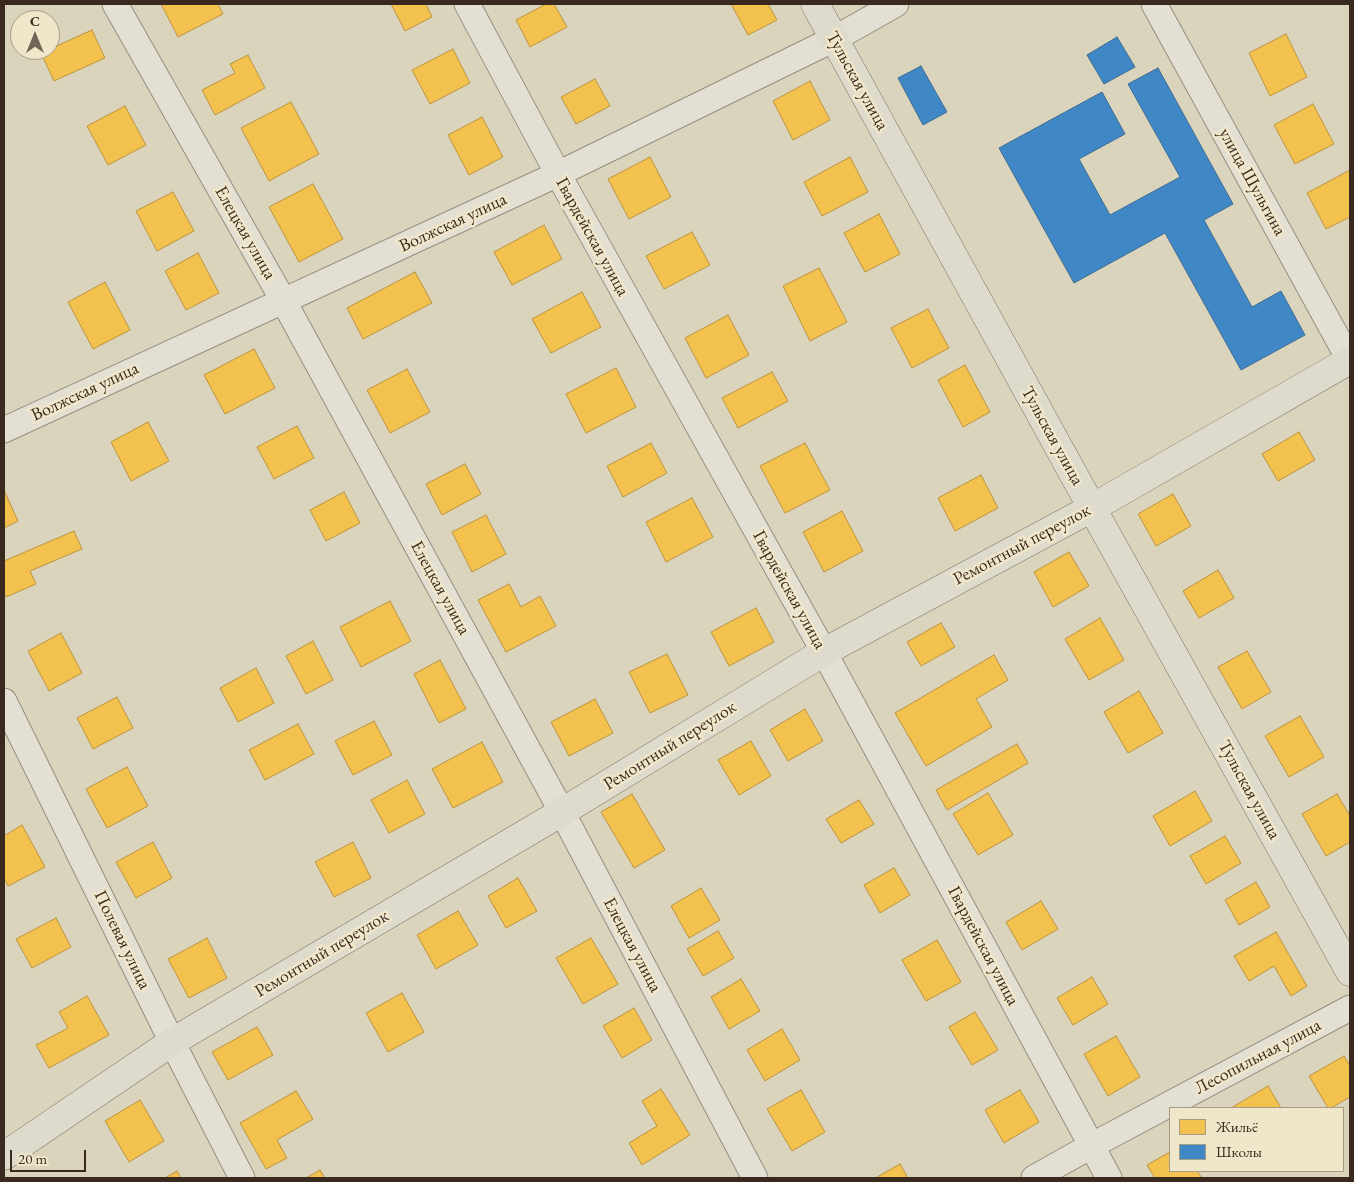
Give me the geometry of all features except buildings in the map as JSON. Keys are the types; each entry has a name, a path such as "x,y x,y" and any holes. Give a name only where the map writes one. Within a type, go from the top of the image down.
{"main road":[{"name":"Тульская улица","path":"815,4 1350,972"},
{"name":"Ремонтный переулок","path":"4,1156 172,1042 562,812 824,652 1092,508 1350,360"}],"street":[{"name":"Елецкая улица","path":"115,4 283,300 562,812 755,1178"},
{"name":"Гвардейская улица","path":"467,4 558,174 824,652 1109,1178"},
{"name":"Волжская улица","path":"4,430 558,174 834,39 896,4"},
{"name":"улица Шульгина","path":"1154,4 1350,360"},
{"name":"Полевая улица","path":"4,701 172,1042 242,1178"},
{"name":"Лесопильная улица","path":"1034,1178 1350,1008"}]}
